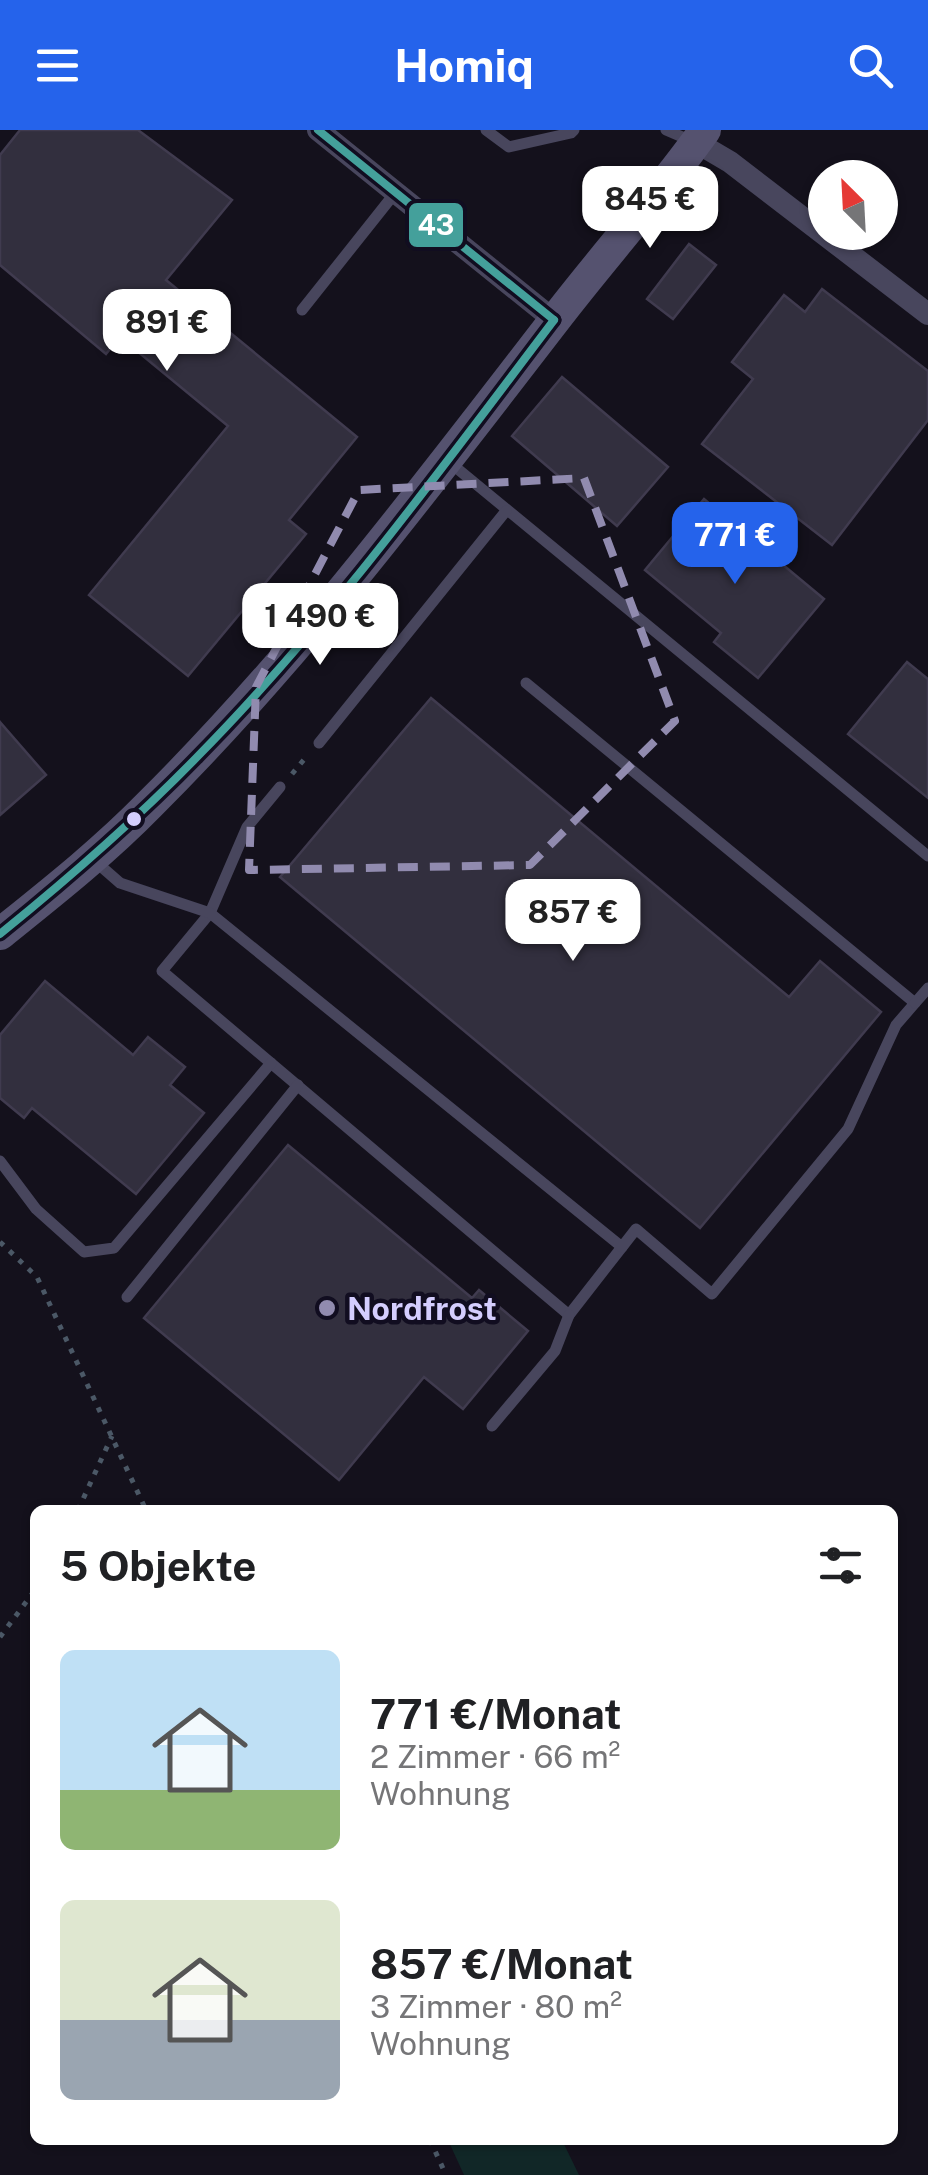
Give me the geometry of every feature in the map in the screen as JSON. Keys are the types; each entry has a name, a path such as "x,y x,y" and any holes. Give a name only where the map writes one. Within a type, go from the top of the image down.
{"street":[{"path":"324,132 554,320"},
{"path":"0,934 92,859 158,796 310,631 448,461 689,134 928,314"}],"lane":[{"path":"486,130 509,147 574,130"},
{"path":"302,310 396,193"},
{"path":"448,461 928,856"},
{"path":"318,743 506,510"},
{"path":"526,682 915,1003"},
{"path":"280,788 247,827 210,913 162,971 570,1314"},
{"path":"92,859 120,883 210,913 622,1247"},
{"path":"492,1426 555,1351 570,1314 636,1229 712,1294 848,1130 896,1024 928,988"},
{"path":"0,1160 36,1209 84,1252 114,1248 271,1063"},
{"path":"127,1297 298,1085"}],"path":[{"path":"280,788 318,743"},
{"path":"0,1242 37,1276 144,1505"},
{"path":"80,1505 112,1436"},
{"path":"0,1636 30,1597"},
{"path":"432,2145 446,2175"}],"highlighted area":[{"path":"584,478 675,721 530,865 249,870 256,687 359,490"}],"green space":[{"path":"450,2145 564,2145 579,2175 464,2175"}],"building":[{"path":"20,130 138,130 232,200 166,280 357,437 289,520 306,534 188,676 89,595 228,426 120,337 106,354 0,265 0,155"},
{"path":"689,244 716,265 673,319 647,299"},
{"path":"822,289 928,371 928,420 832,545 702,444 753,379 732,362 784,295 805,312"},
{"path":"562,377 668,467 617,526 512,436"},
{"path":"704,499 824,599 758,678 714,642 721,633 645,570"},
{"path":"907,662 928,679 928,798 848,734"},
{"path":"431,698 789,997 820,961 881,1012 700,1228 280,877"},
{"path":"0,722 46,775 0,815"},
{"path":"45,981 133,1055 148,1037 185,1067 170,1085 204,1113 136,1194 32,1108 24,1118 0,1098 0,1035"},
{"name":"Nordfrost","path":"288,1145 472,1298 479,1290 528,1331 463,1409 424,1377 339,1480 144,1318"}],"transit line":[{"name":"43","path":"318,130 554,320"},
{"name":"43","path":"0,934 126,826 247,705 383,544 554,320"}],"place":[{"name":"Nordfrost","path":"327,1308"}]}
